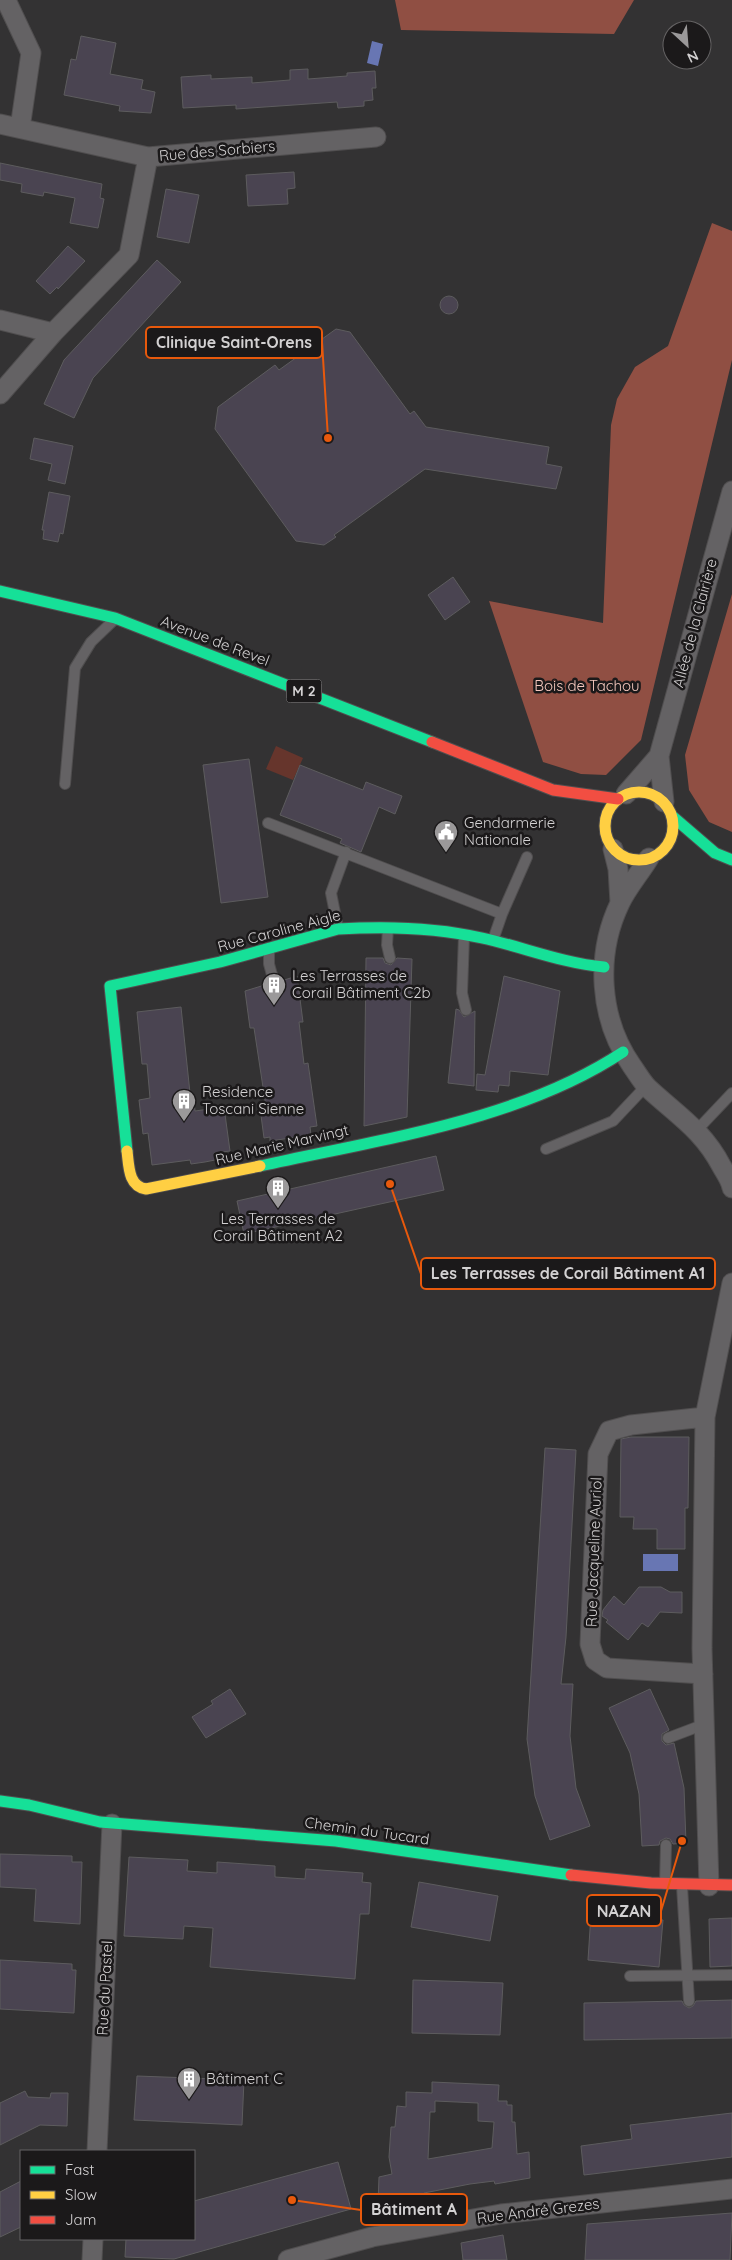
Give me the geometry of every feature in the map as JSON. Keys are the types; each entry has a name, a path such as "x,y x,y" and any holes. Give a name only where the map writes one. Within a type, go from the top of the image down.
{"street":[{"path":"6,0 31,53 20,128"},
{"name":"Rue des Sorbiers","path":"0,124 148,157 376,137"},
{"path":"0,394 53,333 129,254 148,157"},
{"path":"0,320 53,333"},
{"name":"Allée de la Clairière","path":"668,809 659,756 732,491"},
{"name":"Avenue de Revel","path":"0,591 115,618 553,790 622,796"},
{"name":"Allée de la Clairière","path":"622,796 659,756"},
{"name":"Avenue de Revel","path":"553,790 573,807"},
{"path":"620,903 618,869 605,820 612,804 622,796 634,792 650,793 715,853 732,860"},
{"path":"668,809 672,836 654,856 620,903 606,948 603,986 608,1010 623,1052 646,1086 697,1130 713,1150 732,1188"},
{"path":"593,822 610,842 630,859 678,853"},
{"path":"694,854 715,853"},
{"name":"Rue Caroline Aigle","path":"110,986 220,962 338,929 388,927 419,927 464,935 582,965 604,967"},
{"name":"Rue Marie Marvingt","path":"110,986 130,1175 133,1184 146,1190 472,1117 526,1101 604,1067 623,1052"},
{"path":"709,1886 703,1674 705,1417 732,1283"},
{"name":"Rue Jacqueline Auriol","path":"703,1674 607,1668 595,1660 590,1644 598,1454 609,1432 631,1425 705,1417"},
{"name":"Chemin du Tucard","path":"0,1801 20,1802 112,1824 290,1836 409,1851 565,1876 665,1885 732,1885"},
{"name":"Rue du Pastel","path":"97,2150 112,1824"},
{"name":"Rue André Grezes","path":"288,2260 372,2237 501,2214 732,2189"},
{"path":"92,2260 93,2240"}],"lane":[{"path":"65,784 75,668 91,642 115,618"},
{"path":"268,823 502,914"},
{"path":"338,929 331,893 346,852"},
{"path":"493,941 502,914 527,857"},
{"path":"388,927 387,945 390,958"},
{"path":"464,935 462,994 466,1010"},
{"path":"269,948 269,964 274,982"},
{"path":"546,1149 613,1121 646,1086"},
{"path":"697,1130 732,1093"},
{"path":"668,1738 705,1724"},
{"path":"665,1885 666,1845"},
{"path":"682,1885 689,2001"},
{"path":"630,1976 732,1975"}],"shaded area":[{"path":"276,746 303,758 293,780 266,769"}],"green space":[{"path":"395,0 634,0 614,34 401,30"},
{"name":"Bois de Tachou","path":"712,223 732,231 732,360 641,740 606,775 581,774 543,762 489,601 603,623 611,425 617,399 635,367 668,346"},
{"path":"732,594 732,832 709,822 689,790 685,755"}],"water":[{"path":"372,41 383,44 378,66 367,63"},
{"path":"643,1554 678,1554 678,1571 643,1571"}],"building":[{"path":"81,36 116,43 110,74 143,80 141,89 155,92 151,113 119,111 120,106 64,95 71,59 76,60"},
{"path":"308,69 308,79 347,76 347,73 375,71 376,88 372,88 373,100 364,101 364,106 338,108 337,102 236,109 236,105 183,108 181,77 211,75 211,79 252,77 252,83 290,80 290,70"},
{"path":"0,163 102,184 100,198 104,199 98,228 70,223 75,198 44,192 43,196 21,192 22,184 0,180"},
{"path":"294,172 295,188 287,189 288,204 248,206 246,175"},
{"path":"166,189 199,195 189,243 157,237"},
{"path":"68,246 85,261 58,289 57,287 50,294 36,281"},
{"path":"157,260 181,282 93,378 74,418 44,404 64,360"},
{"path":"449,296 455,299 458,305 455,311 449,314 443,311 440,305 443,299"},
{"path":"336,329 350,332 410,414 414,411 426,427 549,447 546,464 562,467 556,489 425,469 334,535 336,537 324,545 296,541 215,429 218,407 275,365 279,370"},
{"path":"34,438 73,446 65,484 48,480 52,464 30,459"},
{"path":"49,492 70,496 63,534 60,533 58,542 43,539 44,530 42,530"},
{"path":"453,577 470,602 445,620 428,595"},
{"path":"249,759 268,897 221,903 203,765"},
{"path":"300,765 363,790 366,782 402,796 395,814 379,807 361,852 340,843 342,839 280,815"},
{"path":"366,958 383,958 385,963 391,965 397,958 412,959 407,1117 364,1126"},
{"path":"297,976 303,1022 299,1022 304,1064 308,1063 317,1126 310,1127 311,1135 270,1141 270,1137 264,1138 260,1108 266,1107 254,1028 250,1028 245,991 268,984 272,988 276,988 281,981"},
{"path":"504,976 560,991 548,1075 510,1071 509,1086 499,1085 498,1092 476,1090 477,1074 485,1075"},
{"path":"181,1007 190,1093 193,1093 195,1111 224,1107 230,1151 214,1153 215,1160 205,1162 191,1164 190,1160 152,1165 148,1133 143,1134 139,1100 150,1098 147,1064 142,1064 137,1012"},
{"path":"456,1009 464,1017 475,1011 474,1086 448,1083"},
{"path":"436,1156 444,1190 244,1234 237,1201"},
{"path":"631,1437 689,1437 688,1508 685,1508 685,1549 657,1549 657,1529 633,1529 634,1517 620,1517 621,1439"},
{"path":"545,1448 576,1450 566,1637 561,1684 573,1684 570,1736 576,1788 590,1826 550,1840 535,1796 527,1739"},
{"path":"639,1587 661,1587 670,1592 682,1592 682,1613 660,1612 648,1627 642,1623 628,1640 606,1622 608,1620 602,1616 603,1610 614,1596 624,1605"},
{"path":"230,1689 246,1714 206,1738 192,1717 213,1704 211,1701"},
{"path":"650,1689 669,1730 662,1734 662,1741 666,1745 674,1743 684,1788 686,1843 673,1844 670,1839 666,1838 660,1841 659,1845 642,1846 639,1794 630,1753 609,1708"},
{"path":"0,1854 72,1856 72,1862 82,1862 80,1924 34,1921 36,1889 0,1887"},
{"path":"129,1857 188,1860 187,1871 217,1873 217,1862 275,1866 275,1877 305,1879 306,1869 363,1873 362,1882 371,1883 369,1914 360,1914 355,1979 210,1967 213,1928 184,1926 183,1939 124,1936"},
{"path":"419,1882 498,1896 490,1941 411,1927"},
{"path":"591,1914 663,1920 659,1967 588,1960"},
{"path":"732,1918 732,1966 710,1967 709,1919"},
{"path":"0,1960 72,1964 72,1970 76,1970 74,2013 0,2009"},
{"path":"413,1980 503,1983 500,2035 412,2033"},
{"path":"732,2000 732,2038 584,2040 584,2003 682,2001 689,2008 696,2001"},
{"name":"Bâtiment C","path":"137,2076 244,2080 242,2125 134,2120"},
{"path":"432,2082 499,2085 498,2101 507,2101 507,2105 512,2105 512,2122 515,2122 517,2154 529,2152 530,2178 495,2184 494,2181 470,2184 424,2193 424,2196 378,2204 379,2177 392,2174 389,2157 391,2127 395,2127 397,2106 406,2107 406,2092 432,2093","holes":["435,2101 478,2103 478,2121 494,2122 492,2148 428,2159 430,2112 435,2112"]},
{"path":"25,2091 28,2097 50,2098 51,2093 68,2093 67,2126 40,2125 0,2145 0,2103"},
{"path":"732,2113 732,2157 584,2175 581,2146 632,2139 630,2125"},
{"path":"338,2162 351,2209 174,2259 125,2257 126,2240 195,2240 195,2201"},
{"path":"20,2182 20,2227 0,2237 0,2192"},
{"path":"732,2213 730,2260 585,2260 587,2224"},
{"path":"503,2235 507,2260 463,2260 461,2243"}],"traffic: fast":[{"path":"0,591 115,618 432,742"},
{"path":"672,816 715,853 732,860"},
{"path":"127,1151 110,986 220,962 338,929 356,928 410,928 464,934 573,962 604,967"},
{"path":"260,1166 448,1125 494,1111 539,1095 582,1076 623,1052"},
{"path":"0,1801 29,1805 100,1822 336,1841 571,1875"}],"traffic: slow":[{"path":"632,792 646,792 658,797 668,807 673,819 673,826 673,833 668,845 658,855 646,860 632,860 620,855 610,845 605,833 605,819 610,807 620,797 632,792"},
{"path":"127,1151 130,1174 136,1184 146,1189 260,1166"}],"traffic: jam":[{"path":"432,742 553,790 618,799"},
{"path":"571,1875 651,1883 732,1885"}],"place":[{"name":"Clinique Saint-Orens","path":"328,438"},
{"name":"Gendarmerie Nationale","path":"446,853"},
{"name":"Les Terrasses de Corail Bâtiment C2b","path":"274,1006"},
{"name":"Residence Toscani Sienne","path":"184,1122"},
{"name":"Les Terrasses de Corail Bâtiment A1","path":"390,1184"},
{"name":"Les Terrasses de Corail Bâtiment A2","path":"278,1209"},
{"name":"NAZAN","path":"682,1841"},
{"name":"Bâtiment C","path":"189,2100"},
{"name":"Bâtiment A","path":"292,2200"}]}
